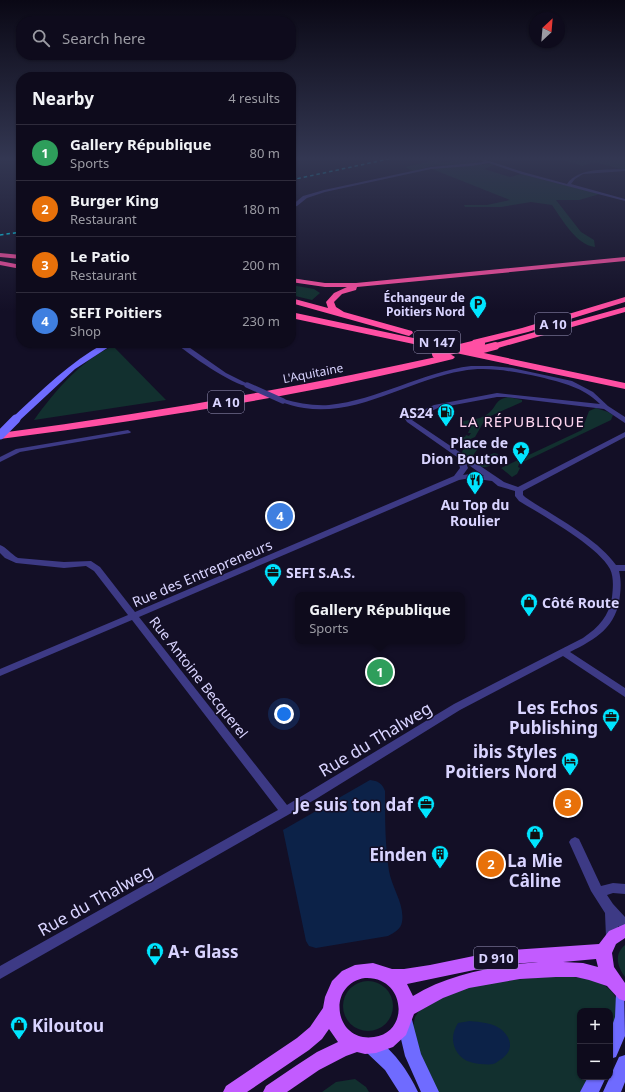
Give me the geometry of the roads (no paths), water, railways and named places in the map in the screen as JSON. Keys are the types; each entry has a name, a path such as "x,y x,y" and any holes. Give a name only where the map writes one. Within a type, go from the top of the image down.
{"highway":[{"path":"0,256 16,257"},
{"path":"0,256 16,259"},
{"path":"296,281 325,285 427,284 474,280 531,268 625,259"},
{"path":"0,262 16,264"},
{"path":"0,262 16,266"},
{"path":"566,265 625,264"},
{"path":"343,314 332,308 330,302 331,299 340,292 359,285"},
{"path":"479,343 625,299"},
{"path":"296,301 426,337 549,365"},
{"name":"L'Aquitaine","path":"0,430 111,415 244,393 405,361 479,343 625,303"},
{"name":"L'Aquitaine","path":"0,435 112,420 247,399 450,357 495,346 625,309"},
{"name":"N 147","path":"296,313 625,380"},
{"name":"N 147","path":"296,317 625,387"}],"main road":[{"path":"0,435 69,372 92,353 102,348"},
{"path":"613,1044 620,1029 625,1010 624,993 612,980 605,965 605,951 619,934"},
{"name":"D 910","path":"390,977 408,977 497,958 520,955 586,954 605,951"},
{"name":"D 910","path":"406,1016 419,1000 443,988 465,981 511,972 555,969 568,970 588,972 612,980"},
{"path":"409,1092 391,1064 365,1045 348,1038 340,1031 334,1021 331,1011 331,1000 334,990 349,974 369,970 380,972 390,977 399,986 404,996 413,1056 430,1092"},
{"path":"232,1092 303,1044 316,1032 331,1011"},
{"path":"272,1092 322,1057 339,1049 382,1044 392,1039 400,1032 406,1016"},
{"path":"612,1092 625,1063"},
{"path":"589,1092 596,1080"}],"street":[{"path":"188,348 224,374 246,385 283,401 310,408 335,407 448,372 480,367 516,370 569,382 596,396 606,407 619,415 625,421"},
{"path":"564,402 584,399 588,395 587,390"},
{"path":"606,407 497,395 436,406 409,417 408,421 505,486 519,490 625,434"},
{"path":"0,460 18,450 128,432"},
{"path":"457,478 464,468 459,456"},
{"name":"Rue des Entrepreneurs","path":"0,673 457,478 470,476 493,478"},
{"path":"519,490 519,496 522,499 593,546 605,556 614,568 625,568"},
{"name":"Rue Antoine Becquerel","path":"0,548 8,556 16,560 64,565 88,562 97,569 285,811"},
{"name":"Rue du Thalweg","path":"0,973 285,811 457,708 600,631 609,620 616,603 617,584 614,568"},
{"path":"563,652 625,693"},
{"path":"575,842 599,892 611,912 619,934"},
{"path":"599,892 613,888 625,889"},
{"path":"611,912 625,925"}],"water":[{"path":"370,780 379,783 383,786 385,791 389,871 402,909 402,922 400,927 393,934 388,936 316,948 309,946 306,941 283,830"},
{"path":"470,1021 491,1024 506,1034 510,1042 509,1050 504,1057 495,1064 476,1064 459,1055 453,1041 454,1030 458,1023"}],"railway":[{"path":"0,235 16,233"}],"place":[{"name":"Échangeur de Poitiers Nord","path":"478,319"},
{"name":"AS24","path":"446,427"},
{"name":"Place de Dion Bouton","path":"521,465"},
{"name":"Au Top du Roulier","path":"475,495"},
{"name":"SEFI Poitiers","path":"280,516"},
{"name":"SEFI S.A.S.","path":"273,587"},
{"name":"Côté Route","path":"529,617"},
{"name":"Gallery République","path":"380,672"},
{"name":"Les Echos Publishing","path":"611,732"},
{"name":"ibis Styles Poitiers Nord","path":"570,776"},
{"name":"Le Patio","path":"568,803"},
{"name":"Je suis ton daf","path":"426,819"},
{"name":"La Mie Câline","path":"535,849"},
{"name":"Burger King","path":"491,864"},
{"name":"Einden","path":"440,869"},
{"name":"A+ Glass","path":"155,966"},
{"name":"Kiloutou","path":"19,1040"}],"district":[{"name":"LA RÉPUBLIQUE","path":"522,421"}]}
